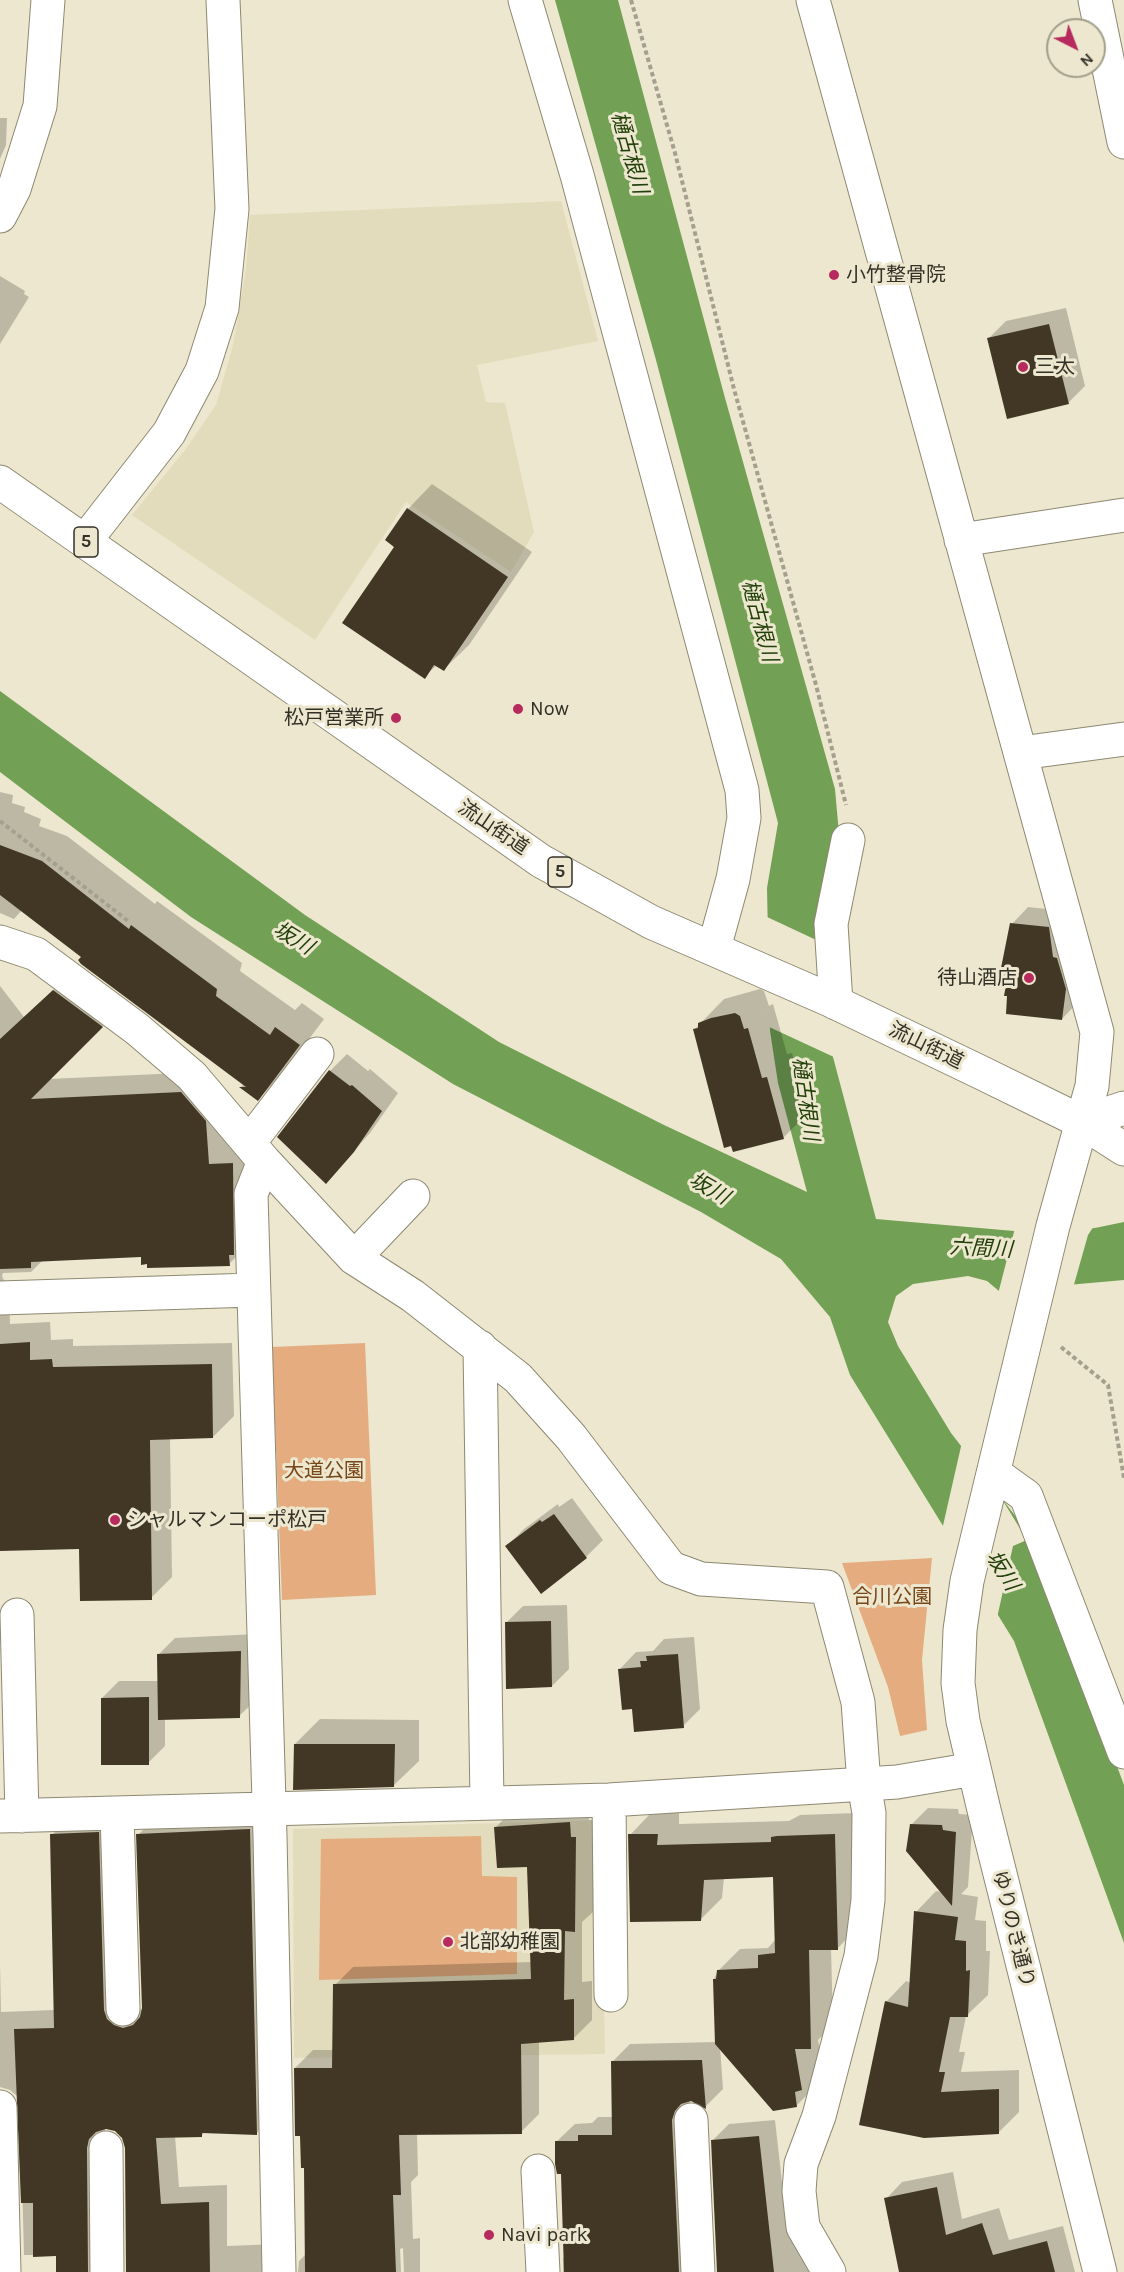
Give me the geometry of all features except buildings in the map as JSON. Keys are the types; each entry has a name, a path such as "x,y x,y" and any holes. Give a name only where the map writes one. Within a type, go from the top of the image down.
{"street":[{"path":"0,216 14,189 40,106 48,0"},
{"path":"85,541 169,433 202,370 222,308 232,209 223,0"},
{"path":"525,0 577,175 742,790 744,818 733,879 714,948"},
{"name":"ゆりのき通り","path":"813,0 1097,1032 1094,1077 1036,1293 967,1581 960,1630 958,1683 974,1769 1100,2272"},
{"path":"1095,0 1124,142"},
{"name":"流山街道","path":"0,482 541,861 651,922 833,1001 1082,1122 1124,1149"},
{"path":"962,540 1124,515"},
{"path":"1021,753 1124,739"},
{"path":"833,1001 831,924 848,840"},
{"path":"0,942 36,954 137,1029 192,1076 256,1152 354,1258 413,1296 518,1378 571,1437 671,1568 701,1579 827,1587 858,1701 864,1784 869,1813 867,1900 861,1956 819,2116 801,2164 799,2191 803,2227 829,2272"},
{"path":"279,2272 269,1811 251,1194 256,1152 317,1054"},
{"path":"1082,1122 1124,1108"},
{"path":"354,1258 413,1196"},
{"path":"0,1298 253,1290"},
{"path":"480,1347 487,1803"},
{"path":"992,1478 1026,1496 1124,1752"},
{"path":"17,1615 11,1816 269,1811 609,1800 864,1784 974,1769"},
{"path":"609,1800 611,1995"},
{"path":"117,1813 123,2009"},
{"path":"0,2107 4,2272"},
{"path":"691,2120 698,2272"},
{"path":"106,2148 107,2272"},
{"path":"538,2171 543,2272"}],"path":[{"path":"631,0 675,153 734,389 845,794 848,840"},
{"path":"0,821 128,921"},
{"path":"1027,1330 1055,1342 1108,1385 1124,1478"}],"shaded area":[{"path":"561,201 598,341 477,365 486,402 505,403 534,532 511,572 406,502 315,640 132,515 185,450 216,405 233,345 246,269 250,215"},
{"name":"北部幼稚園","path":"600,1820 605,2054 294,2058 293,1829"}],"green space":[{"name":"大道公園","path":"365,1343 376,1595 282,1600 272,1347"},
{"name":"合川公園","path":"932,1558 922,1660 927,1730 900,1736 888,1687 842,1563"},
{"path":"481,1836 482,1876 517,1877 517,1974 319,1980 321,1839"}],"water":[{"path":"555,0 618,0 725,398 835,789 839,834 822,925 833,1057 876,1219 1014,1231 1095,1228 1124,1222 1124,1280 999,1291 987,1281 968,1276 913,1284 896,1296 888,1322 898,1346 951,1433 1030,1535 1124,1785 1124,1943 1014,1641 850,1375 830,1317 781,1259 701,1212 453,1084 191,917 0,772 0,691 305,915 499,1042 664,1125 807,1192 778,1083 770,1031 767,888 778,823 656,360"}],"pier":[{"path":"765,916 827,945 836,1058 767,1026"},
{"path":"1094,1226 1088,1235 1073,1288 998,1294 1015,1228"},
{"path":"962,1442 986,1473 1027,1540 1013,1546 997,1618 942,1530"}],"place":[{"name":"小竹整骨院","path":"834,275"},
{"name":"三太","path":"1023,367"},
{"name":"Now","path":"518,709"},
{"name":"松戸営業所","path":"396,718"},
{"name":"待山酒店","path":"1029,978"},
{"name":"シャルマンコーポ松戸","path":"115,1520"},
{"name":"北部幼稚園","path":"448,1942"},
{"name":"Navi park","path":"489,2235"}],"water label":[{"name":"樋古根川","path":"629,153"},
{"name":"樋古根川","path":"759,621"},
{"name":"坂川","path":"293,939"},
{"name":"樋古根川","path":"805,1099"},
{"name":"坂川","path":"709,1189"},
{"name":"六間川","path":"981,1249"},
{"name":"坂川","path":"1002,1571"}]}
